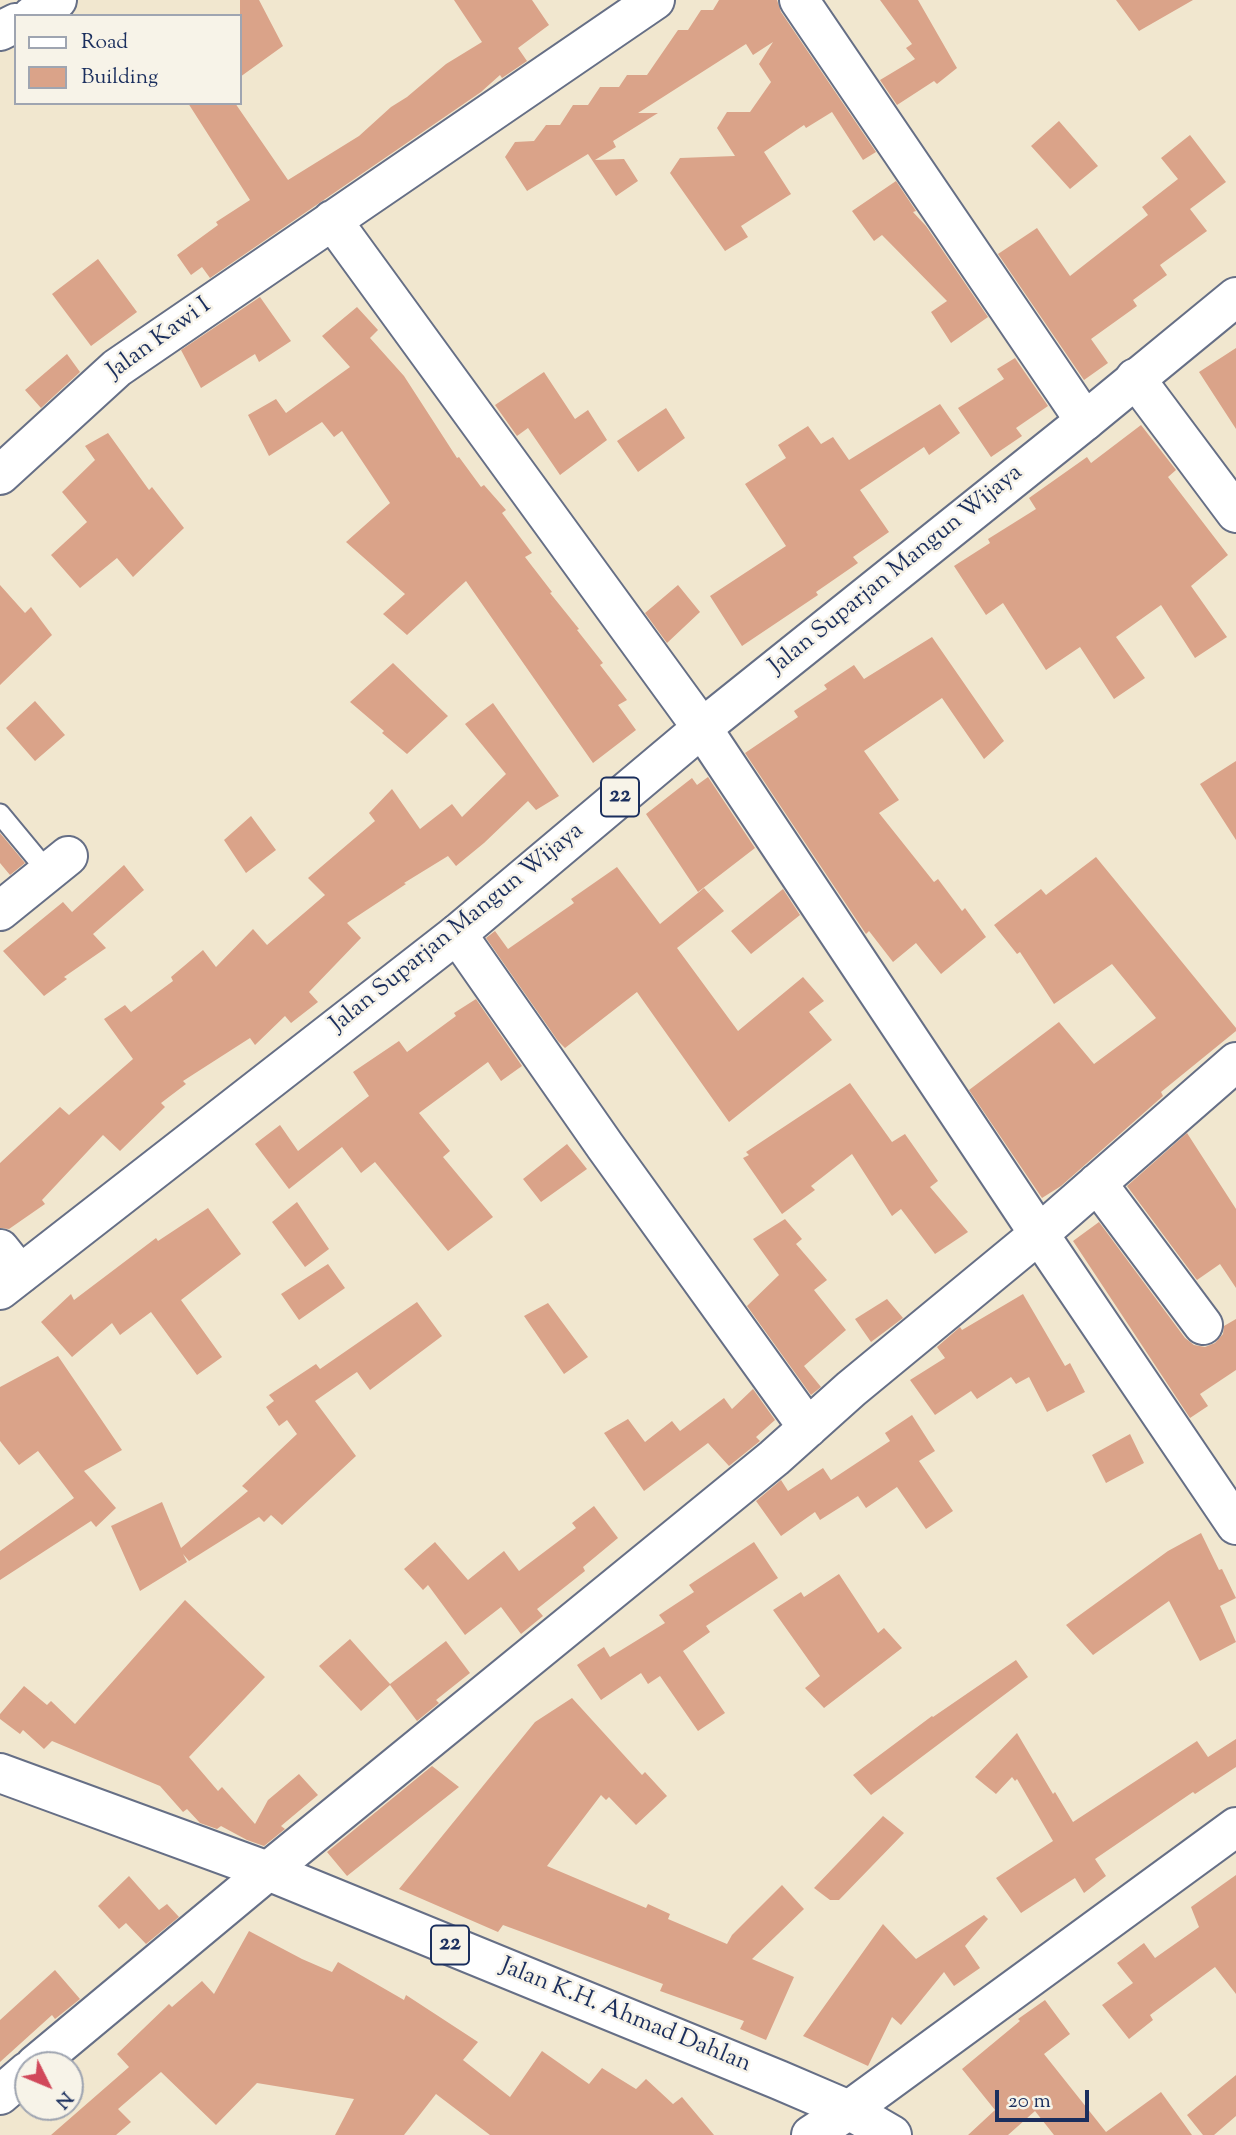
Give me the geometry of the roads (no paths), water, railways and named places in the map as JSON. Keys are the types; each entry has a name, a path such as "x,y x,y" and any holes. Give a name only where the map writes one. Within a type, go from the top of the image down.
{"main road":[{"name":"Jalan Kawi I","path":"0,475 117,368 655,0"},
{"path":"799,0 1085,421"},
{"path":"332,220 702,728 1236,1525"},
{"name":"Jalan Suparjan Mangun Wijaya","path":"7,1271 457,934 702,728 1236,297"},
{"path":"1135,378 1236,513"},
{"path":"0,911 58,864"},
{"path":"457,934 807,1428"},
{"path":"52,2051 774,1458 851,1390 1039,1234 1236,1062"},
{"path":"1097,1183 1203,1325"},
{"name":"Jalan K.H. Ahmad Dahlan","path":"0,1773 268,1871 849,2110 892,2135"},
{"path":"811,2135 1235,1830"},
{"path":"0,2095 14,2083"}],"lane":[{"path":"0,814 58,864"}]}
